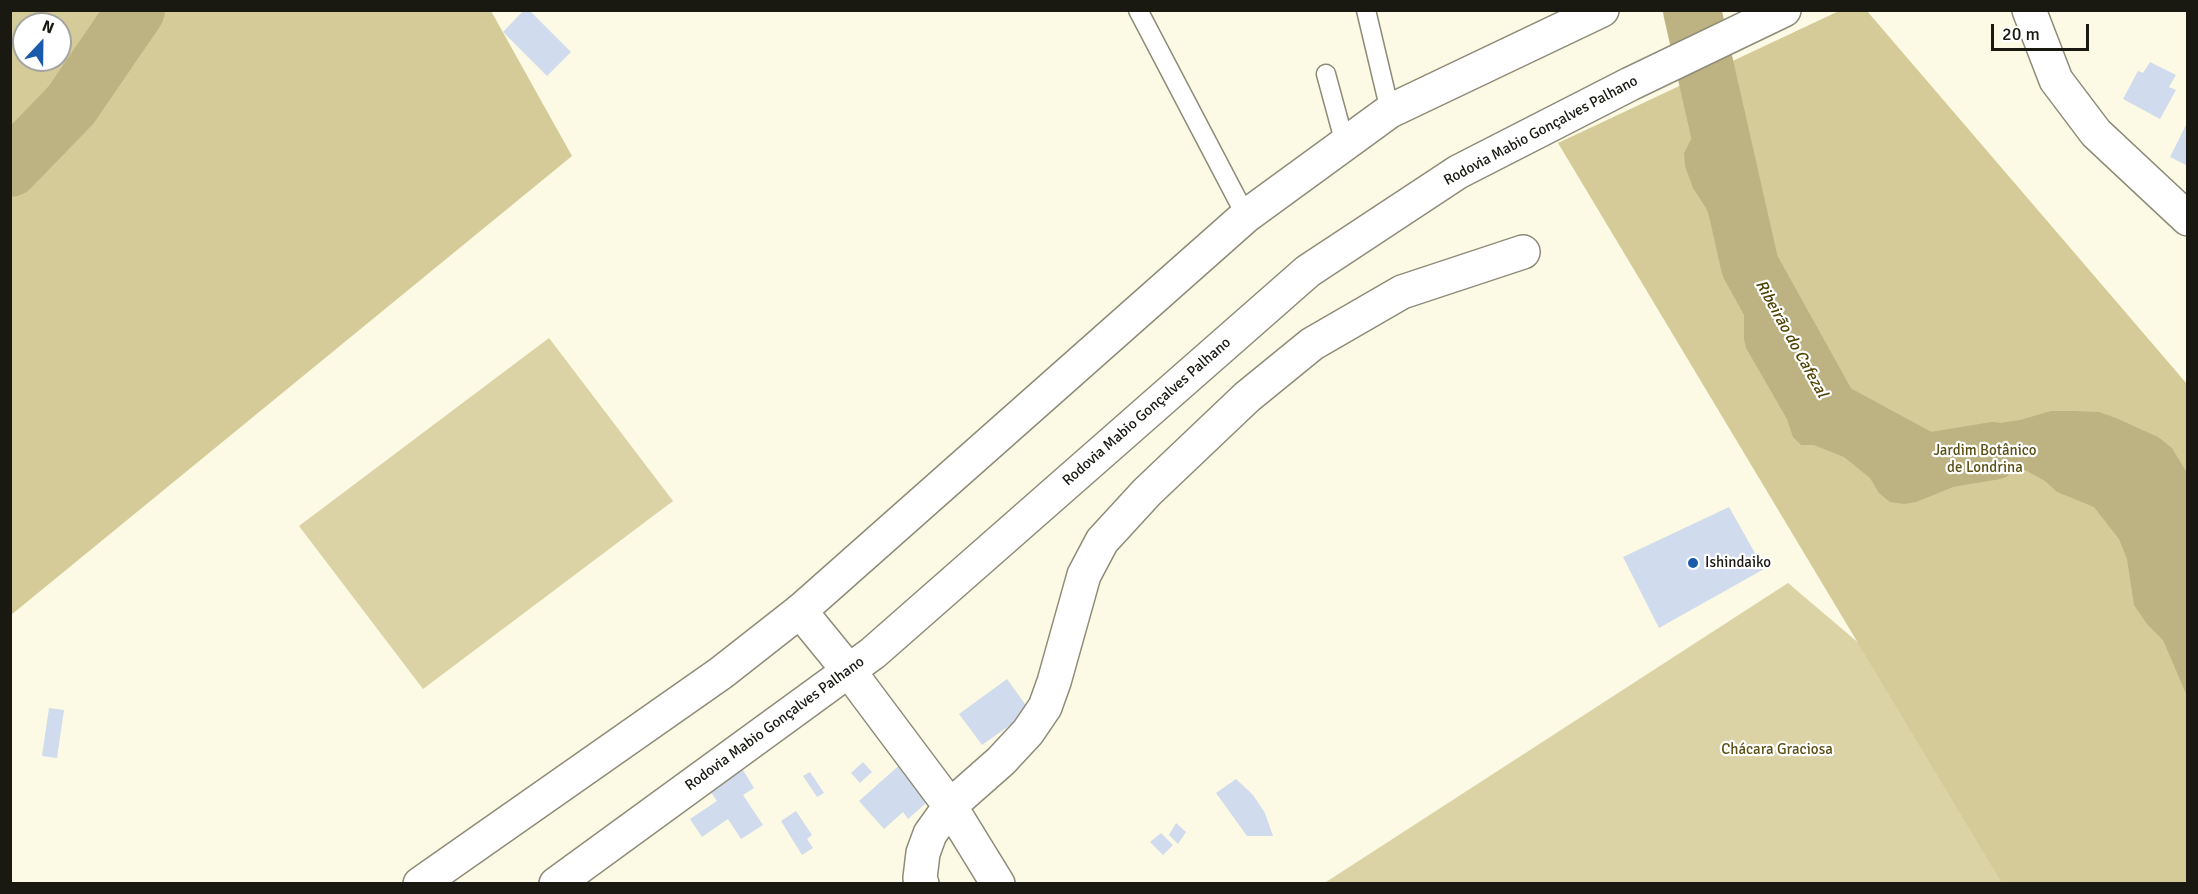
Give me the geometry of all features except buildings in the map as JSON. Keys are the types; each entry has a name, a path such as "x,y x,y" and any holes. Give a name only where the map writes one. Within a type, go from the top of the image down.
{"main road":[{"name":"Rodovia Mabio Gonçalves Palhano","path":"556,884 873,653 1308,271 1458,172 1630,84 1784,10"},
{"path":"2029,10 2056,80 2096,133 2187,219"},
{"path":"420,884 721,673 800,611 1246,216 1390,111 1598,12"},
{"path":"922,884 920,878 923,854 930,834 950,806 1001,761 1028,732 1045,707 1060,664 1084,575 1102,541 1147,492 1247,397 1312,344 1402,292 1523,252"},
{"path":"800,611 849,671 950,806 998,884"}],"lane":[{"path":"1138,10 1246,216"},
{"path":"1366,10 1390,111"},
{"path":"1326,74 1345,144"}],"green space":[{"path":"11,10 491,11 572,156 11,615"},
{"name":"Jardim Botânico de Londrina","path":"1839,11 1867,11 2187,384 2187,883 2002,883 1558,143"},
{"path":"549,338 673,501 423,689 299,526"},
{"name":"Chácara Graciosa","path":"1788,583 2141,883 1323,884"}],"water":[{"path":"1712,85 1718,124 1712,142 1718,169 1756,229 1763,264 1798,321 1797,345 1811,377 1848,430 1893,458 1907,460 1927,445 1966,428 2020,420 2051,411 2099,412 2158,437 2172,448 2187,473 2187,696 2163,640 2147,624 2134,605 2127,559 2119,539 2094,507 2057,492 2045,481 2027,471 2008,465 1916,502 1905,504 1890,502 1879,493 1870,478 1844,457 1814,445 1801,445 1793,437 1787,419 1746,348 1744,301 1736,272 1716,234 1706,208 1693,188 1685,166 1684,153 1696,130 1700,104"}],"waterway":[{"name":"Ribeirão do Cafezal","path":"10,168 71,105 136,10"},
{"name":"Ribeirão do Cafezal","path":"1692,10 1750,266 1830,410 1926,462 1993,451"}],"place":[{"name":"Ishindaiko","path":"1693,563"}]}
